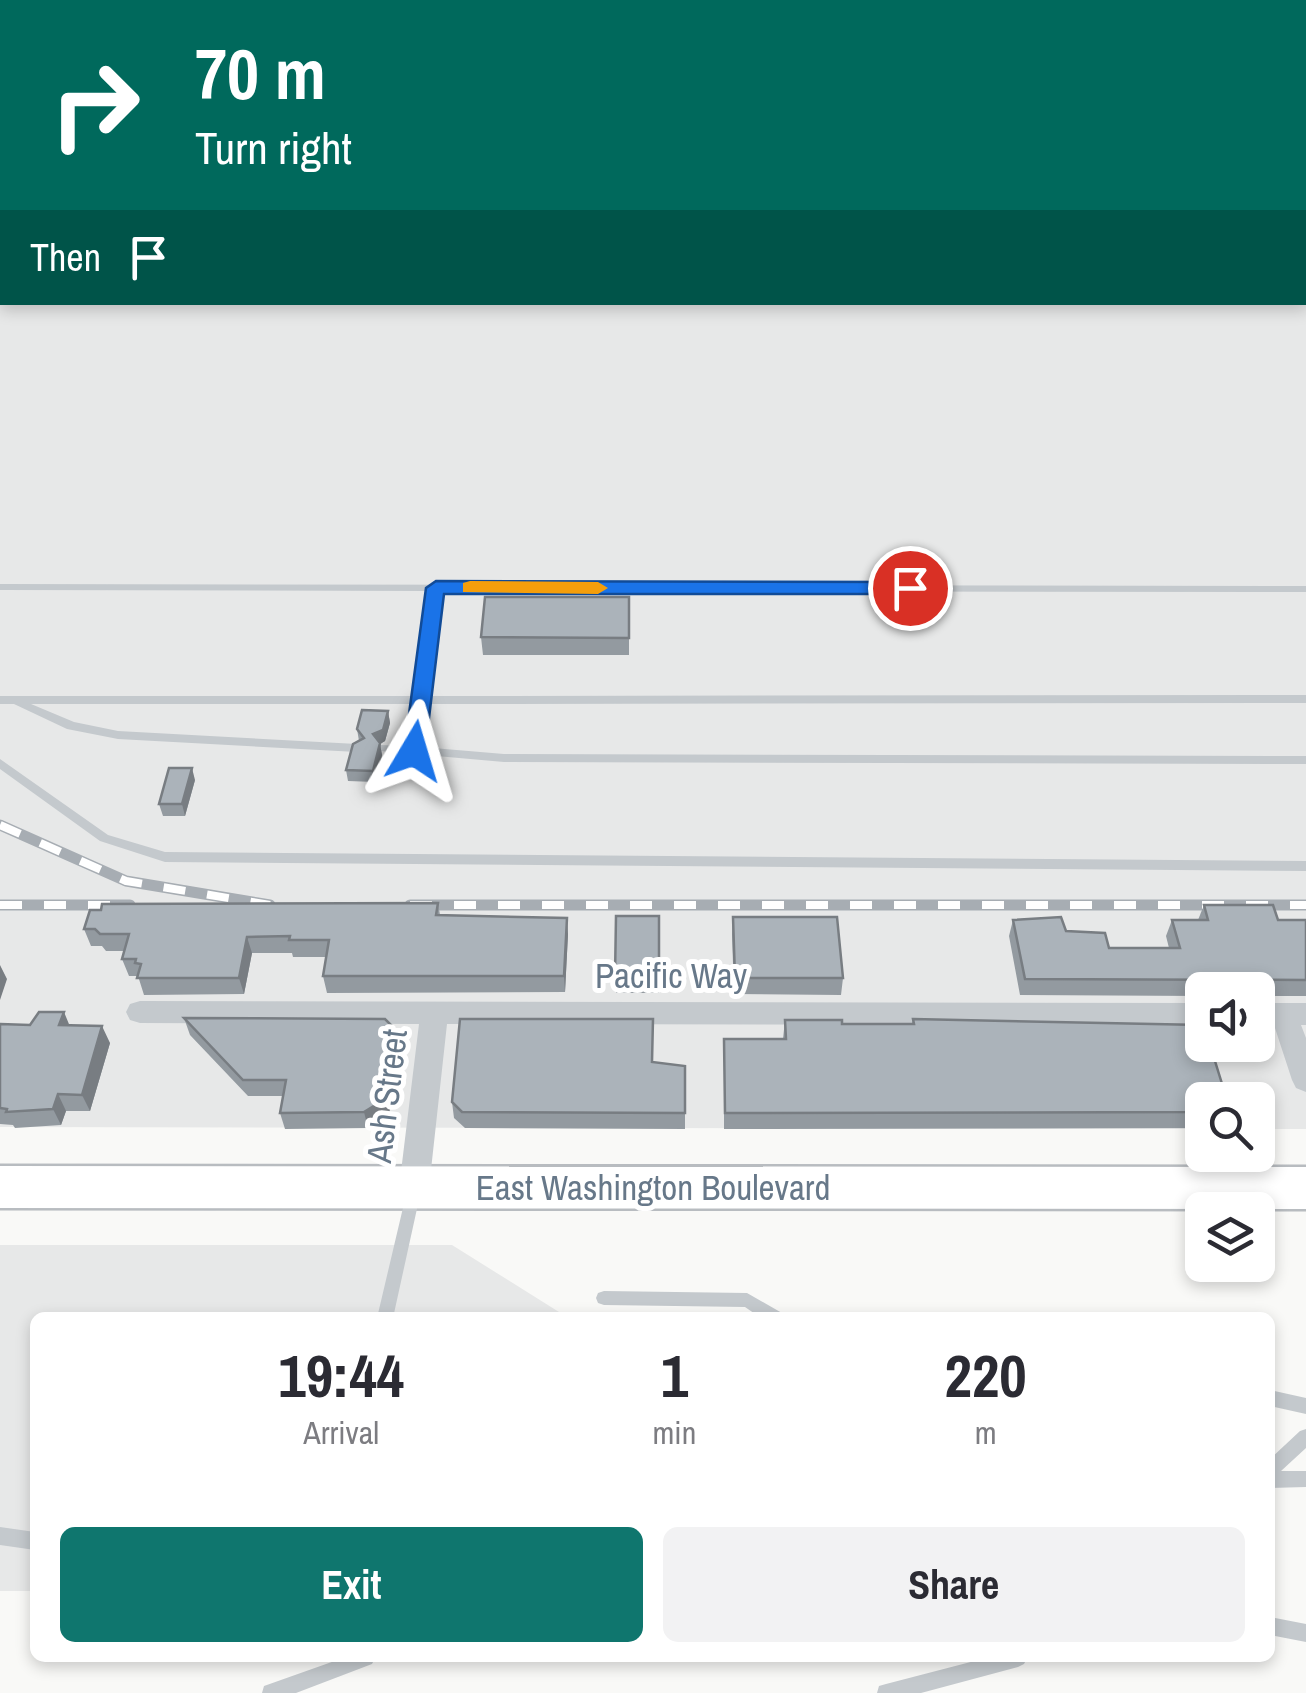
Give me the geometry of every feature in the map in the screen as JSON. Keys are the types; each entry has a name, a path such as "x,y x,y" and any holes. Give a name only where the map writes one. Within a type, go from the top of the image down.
{"main road":[{"name":"East Washington Boulevard","path":"0,1187 1305,1193"}],"street":[{"name":"Pacific Way","path":"140,1012 1185,1014"},
{"name":"Ash Street","path":"414,1188 434,1013"},
{"path":"1282,1014 1306,1080"}],"lane":[{"path":"0,587 1306,589"},
{"path":"414,751 436,588"},
{"path":"6,700 1306,699"},
{"path":"6,700 71,726 118,735 357,748"},
{"path":"384,748 504,758 1306,760"},
{"path":"0,763 104,838 165,857 1306,866"},
{"path":"387,1312 414,1188"},
{"path":"604,1298 748,1300 767,1312"},
{"path":"1275,1399 1306,1406"},
{"path":"1275,1465 1306,1437"},
{"path":"1275,1480 1306,1479"},
{"path":"0,1536 30,1539"},
{"path":"1275,1627 1306,1633"},
{"path":"271,1693 355,1662"},
{"path":"886,1693 1003,1662"}],"shaded area":[{"path":"0,305 1306,305 1306,1129 1275,1129 1275,1082 1185,1082 1185,1129 0,1127"},
{"path":"0,1245 452,1245 559,1312 30,1312 30,1591 0,1591"}],"building":[{"path":"485,597 629,597 629,638 481,637"},
{"path":"362,710 388,711 383,730 373,734 380,743 373,771 346,770 353,744 364,738 357,729"},
{"path":"169,768 192,768 182,804 159,804"},
{"path":"438,903 436,915 567,918 564,976 323,976 329,940 289,940 290,936 247,937 239,978 137,978 141,964 135,963 136,959 122,959 129,934 100,934 95,929 84,929 90,910 101,910 102,904"},
{"path":"1204,905 1273,905 1278,920 1306,920 1306,980 1275,980 1275,972 1185,972 1185,980 1025,979 1013,920 1061,917 1066,931 1105,933 1109,948 1180,948 1172,920 1208,920"},
{"path":"616,916 659,916 659,977 615,977"},
{"path":"733,917 837,917 843,978 735,978"},
{"path":"39,1012 64,1012 59,1025 102,1026 82,1095 58,1094 53,1109 6,1112 7,1109 0,1108 0,1024 30,1025"},
{"path":"184,1018 385,1019 394,1028 385,1099 364,1112 280,1113 286,1080 243,1080"},
{"path":"460,1019 653,1019 652,1062 685,1066 685,1113 462,1112 452,1102"},
{"path":"913,1019 1185,1025 1185,1062 1215,1062 1221,1082 1185,1082 1185,1112 725,1113 724,1039 786,1039 785,1020 914,1024"}],"railway":[{"path":"0,825 126,881 270,905"},
{"path":"0,905 130,905"},
{"path":"410,905 1306,905"}],"slow traffic":[{"path":"470,588 598,588"}],"route":[{"path":"414,751 436,588 910,588"}]}
